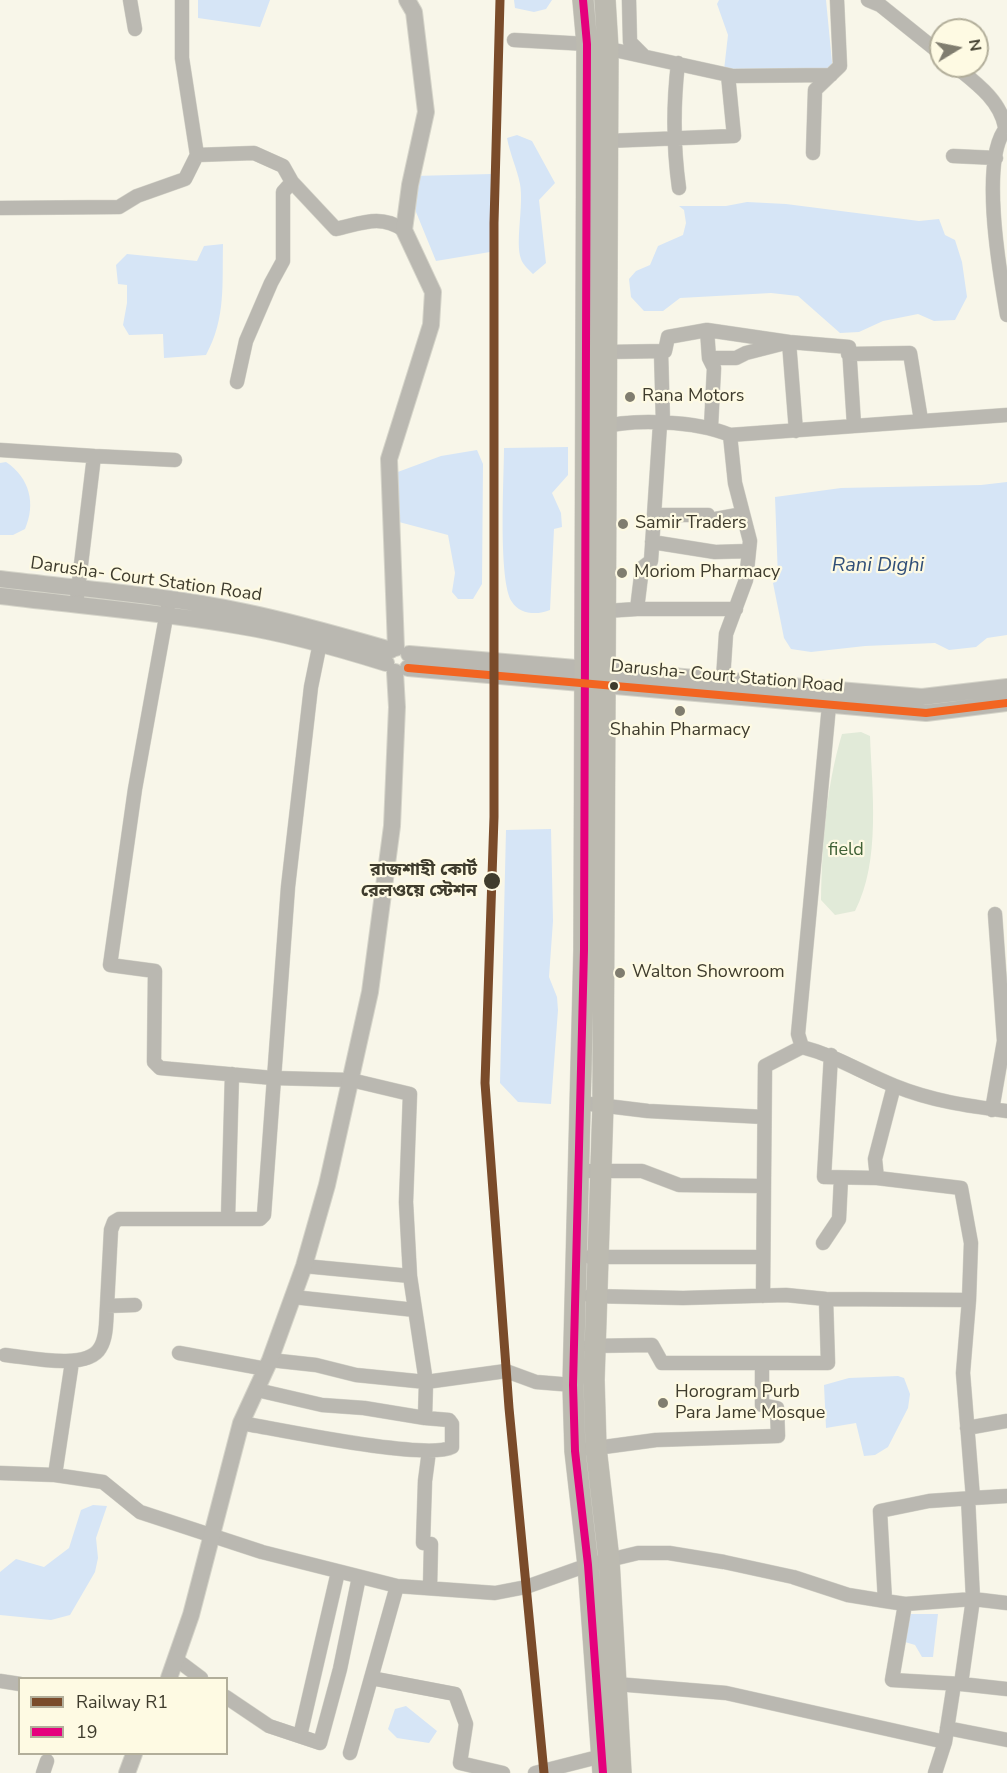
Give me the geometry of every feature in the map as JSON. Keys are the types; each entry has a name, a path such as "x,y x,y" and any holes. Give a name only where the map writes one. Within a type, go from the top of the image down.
{"main road":[{"path":"583,0 587,44 585,677 592,1104"},
{"path":"603,1765 588,1565 575,1451 573,1346 586,1295 588,1257 606,678 608,49 604,0"},
{"path":"586,1295 594,1346 596,1448 609,1560 621,1773"}],"street":[{"path":"130,0 135,29"},
{"path":"0,208 119,207 137,196 185,179 196,155 182,58 182,0"},
{"path":"404,230 410,185 426,112 414,12 407,0"},
{"path":"628,0 630,42 643,55"},
{"path":"813,153 815,90 840,66 837,0"},
{"path":"868,0 880,4 929,44"},
{"path":"514,40 587,44 728,75 831,75"},
{"path":"678,63 672,107 679,188"},
{"path":"608,141 734,136 728,75"},
{"path":"970,78 982,88 1002,112 1006,127 997,147 1000,162 992,202 1007,315"},
{"path":"169,1677 177,1660 212,1537 241,1423 268,1365 304,1266 327,1185 370,992 392,826 397,707 398,659 389,459 431,325 433,292 404,230 390,220 371,220 336,229 292,182 283,165 254,153 196,155"},
{"path":"953,156 1000,162"},
{"path":"237,382 246,341 283,261 283,192 292,182"},
{"path":"606,352 665,351 668,337 707,330 789,342 849,346 854,426"},
{"path":"707,330 709,358 714,368 711,427"},
{"path":"709,358 736,358 746,353 789,342"},
{"path":"789,342 796,431"},
{"path":"637,609 642,568 651,561 662,424 661,351"},
{"path":"848,354 910,353 921,420"},
{"path":"585,431 606,426 662,424 711,427 730,435 1007,415"},
{"path":"723,679 726,634 746,580 750,541 735,483 730,435"},
{"path":"0,450 175,459"},
{"path":"77,596 94,456"},
{"path":"654,515 708,515 710,520 743,514"},
{"path":"652,542 715,552 749,551"},
{"name":"Darusha- Court Station Road","path":"0,579 77,596 277,619 398,659"},
{"name":"Darusha- Court Station Road","path":"0,596 77,596"},
{"path":"168,607 135,789 110,965 155,971 154,1062 156,1067 273,1078 351,1080 410,1094 406,1202 410,1276 426,1382 425,1418"},
{"name":"Darusha- Court Station Road","path":"168,607 398,659 585,677 723,679 922,698 1007,687"},
{"path":"606,612 637,609 736,609"},
{"path":"5,1355 72,1362 93,1357 100,1349 104,1338 107,1306 111,1230 114,1222 119,1219 260,1219 264,1215 288,887 311,687 320,643"},
{"name":"Darusha- Court Station Road","path":"606,678 829,706 926,713 1007,703"},
{"path":"802,1047 799,1024 830,688"},
{"path":"992,1110 1004,1041 995,914"},
{"path":"763,1296 765,1066 802,1047 831,1055 894,1086 944,1103 1007,1112"},
{"path":"831,1055 824,1177 877,1178 961,1188 971,1243 963,1373 971,1498 973,1599 946,1735 935,1773"},
{"path":"228,1218 232,1074"},
{"path":"877,1178 875,1159 894,1086"},
{"path":"592,1104 648,1111 764,1117"},
{"path":"590,1171 642,1171 679,1185 763,1186"},
{"path":"823,1243 839,1219 841,1178"},
{"path":"588,1257 762,1257"},
{"path":"304,1266 410,1276"},
{"path":"586,1295 969,1300"},
{"path":"293,1297 415,1310"},
{"path":"573,1346 652,1345 662,1363 762,1365 828,1363 826,1299"},
{"path":"107,1306 135,1305"},
{"path":"179,1353 268,1365 316,1365 356,1376 426,1382 506,1371 536,1382 573,1385"},
{"path":"56,1475 72,1362"},
{"path":"575,1451 656,1440 778,1436 777,1408 762,1405 762,1365"},
{"path":"241,1423 358,1443 429,1451 452,1447 452,1424 444,1418 425,1418 364,1408 322,1405 257,1390"},
{"path":"967,1428 1007,1421"},
{"path":"429,1451 425,1481 423,1543 431,1544 430,1588"},
{"path":"0,1473 56,1475 103,1482 140,1512 212,1537 397,1586 495,1593 526,1587 588,1565 638,1553 669,1553 724,1562 793,1577 849,1594 905,1604 973,1599 1007,1603"},
{"path":"885,1601 880,1511 929,1500 1007,1496"},
{"path":"300,1736 339,1572"},
{"path":"228,1698 269,1726 320,1743 340,1669 359,1577"},
{"path":"351,1753 397,1586"},
{"path":"905,1604 892,1680 1007,1689"},
{"path":"177,1660 200,1677"},
{"path":"371,1678 455,1695 466,1724 460,1763 503,1773"},
{"path":"0,1681 18,1684"},
{"path":"616,1683 726,1693 946,1735 1007,1740"},
{"path":"535,1773 603,1765"}],"green space":[{"name":"field","path":"861,732 870,736 873,825 869,870 855,911 835,915 821,900 822,858 829,795 842,734"}],"water":[{"path":"198,0 270,0 260,27 198,18"},
{"path":"514,0 552,0 546,9 534,12 515,8"},
{"path":"719,0 826,0 833,72 724,70 728,35 717,4"},
{"path":"517,135 532,141 555,183 539,200 546,263 533,274 523,263 519,252 521,193 507,138"},
{"path":"491,174 490,252 436,261 416,212 414,176"},
{"path":"747,202 786,204 919,221 939,219 945,235 955,240 962,262 967,297 955,320 934,321 918,314 883,321 859,332 840,333 798,296 771,293 680,298 663,311 644,311 631,297 629,279 636,271 650,265 658,246 683,235 686,223 684,210 679,206 726,206"},
{"path":"223,244 220,314 206,355 164,358 163,334 129,335 123,325 127,285 118,284 116,265 127,254 197,261 204,246"},
{"path":"568,447 568,475 552,493 561,513 562,527 554,529 550,610 540,613 524,612 512,602 505,573 503,552 504,448"},
{"path":"477,450 483,464 482,584 473,599 458,599 452,592 455,573 448,535 399,522 395,473 441,456"},
{"path":"6,462 21,476 29,492 30,501 25,529 13,535 0,535 0,463"},
{"name":"Rani Dighi","path":"1007,482 1007,635 987,638 976,647 949,650 935,643 865,646 811,652 791,649 784,638 773,583 778,578 775,497 841,488 981,485"},
{"path":"551,829 553,921 549,977 557,997 558,1010 551,1104 518,1102 500,1083 506,830"},
{"path":"898,1376 904,1378 910,1394 908,1408 888,1447 875,1455 864,1456 856,1423 826,1428 824,1385 849,1378"},
{"path":"93,1505 107,1506 96,1538 98,1558 95,1572 70,1615 51,1620 0,1615 0,1572 16,1559 44,1567 69,1548 81,1510"},
{"path":"906,1614 938,1614 933,1657 922,1657 915,1645 905,1642"},
{"path":"406,1706 437,1731 429,1743 397,1738 388,1729 395,1709"}],"rail line":[{"name":"R1","path":"500,0 494,223 494,817 485,1083 509,1408 544,1773"}],"transit line":[{"name":"19","path":"583,0 587,44 584,950 573,1385 575,1451 588,1565 603,1773"},
{"path":"408,668 926,713 1007,703"}],"place":[{"name":"Rana Motors","path":"630,397"},
{"name":"Samir Traders","path":"623,524"},
{"name":"Moriom Pharmacy","path":"622,573"},
{"name":"Shahin Pharmacy","path":"680,711"},
{"name":"রাজশাহী কোর্ট রেলওয়ে স্টেশন","path":"492,881"},
{"name":"Walton Showroom","path":"620,973"},
{"name":"Horogram Purb Para Jame Mosque","path":"663,1403"}]}
